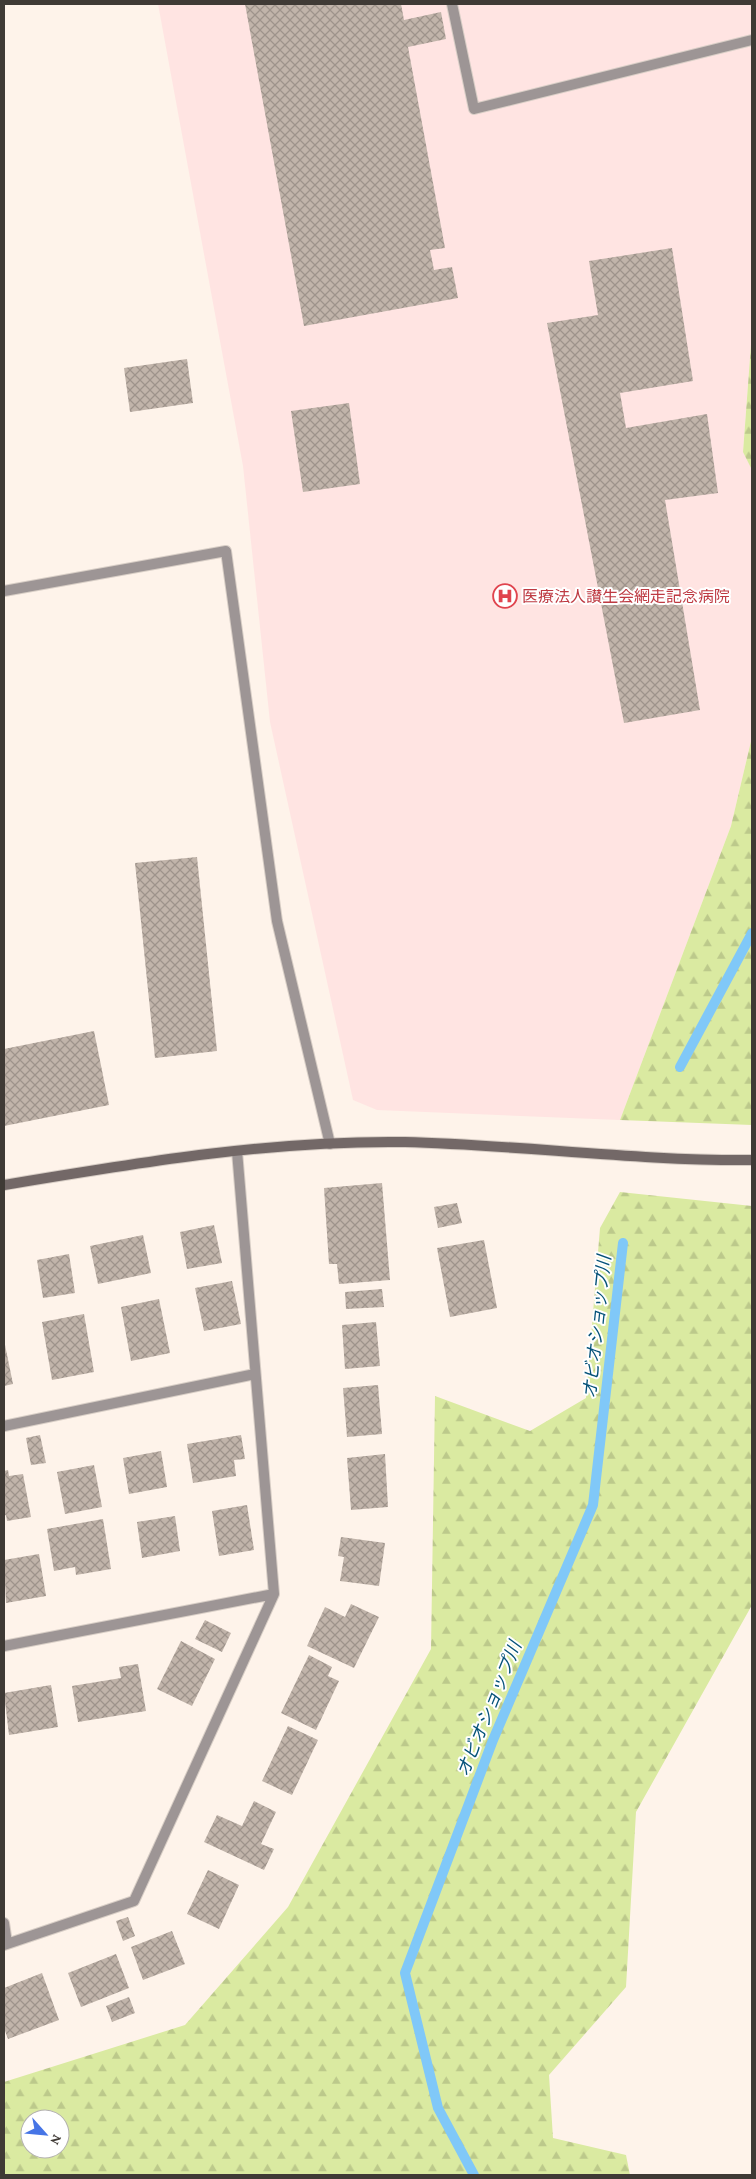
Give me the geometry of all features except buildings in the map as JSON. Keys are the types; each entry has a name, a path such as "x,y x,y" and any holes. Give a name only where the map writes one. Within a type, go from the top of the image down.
{"street":[{"path":"452,4 474,109 752,40"},
{"path":"4,591 226,551 277,921 330,1144"},
{"path":"4,1186 134,1163 237,1151 330,1144 404,1142 552,1149 710,1160 752,1160"},
{"path":"4,1923 6,1944 134,1901 274,1594 237,1151"},
{"path":"4,1426 255,1374"},
{"path":"4,1646 274,1594"}],"shaded area":[{"name":"医療法人讃生会網走記念病院","path":"158,4 752,4 752,331 743,451 752,470 752,737 731,826 620,1120 377,1110 353,1100 270,722 243,466"}],"green space":[{"path":"752,331 752,470 743,452"},
{"path":"752,737 752,1125 620,1120 731,826"},
{"path":"620,1192 752,1206 752,1605 636,1812 626,1987 549,2075 553,2138 626,2155 630,2175 4,2175 4,2082 185,2025 288,1907 431,1649 435,1396 530,1431 586,1398 600,1228"}],"waterway":[{"name":"オビオショップ川","path":"680,1067 752,933"},
{"name":"オビオショップ川","path":"474,2175 438,2108 405,1973 493,1740 593,1505 623,1243"}],"place":[{"name":"医療法人讃生会網走記念病院","path":"505,596"}]}
